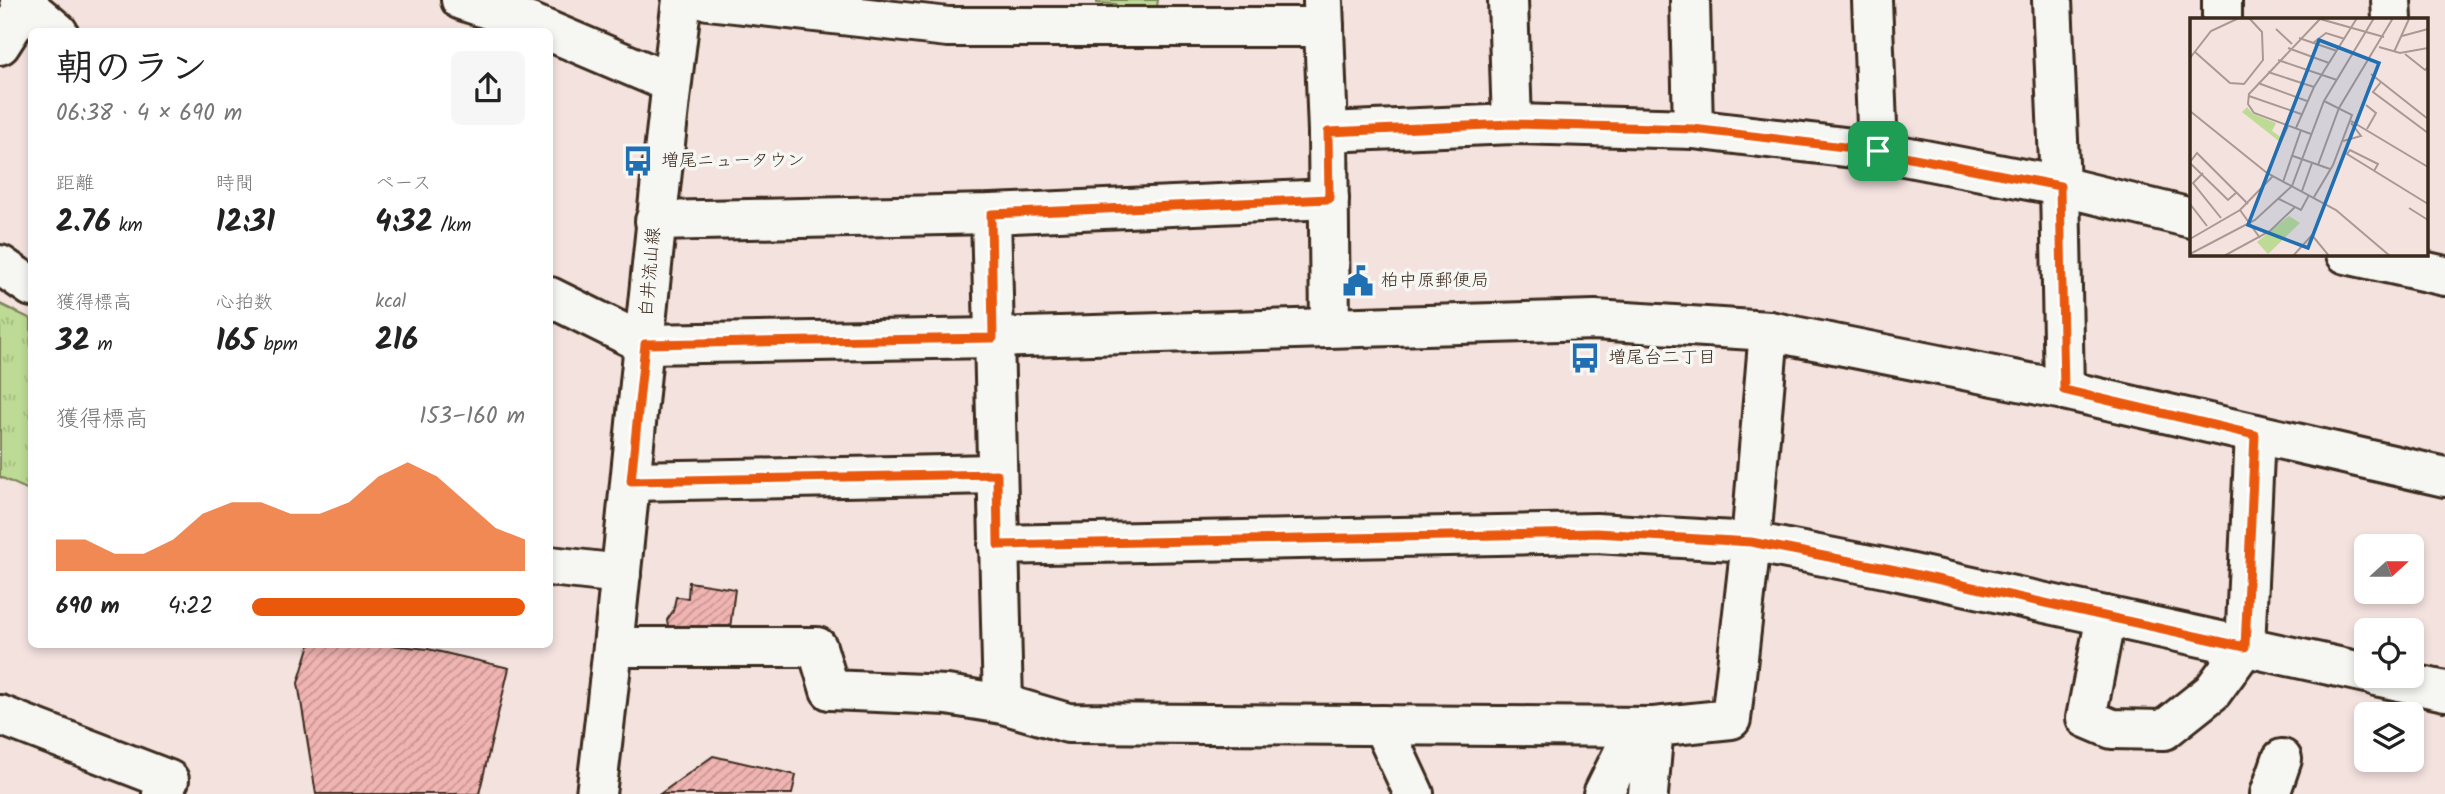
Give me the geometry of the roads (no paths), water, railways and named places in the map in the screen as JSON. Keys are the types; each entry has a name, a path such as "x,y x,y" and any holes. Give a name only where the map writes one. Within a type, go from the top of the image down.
{"street":[{"path":"461,0 542,28"},
{"name":"白井流山線","path":"596,794 614,647 655,221 682,0"},
{"path":"708,0 948,27 1324,13 1330,327"},
{"path":"1508,0 1512,124"},
{"path":"1690,0 1693,129"},
{"path":"1872,0 1878,151"},
{"path":"2052,0 2060,186 2064,390"},
{"path":"2222,0 2222,18"},
{"path":"2391,0 2392,18"},
{"path":"0,45 25,2 54,28"},
{"path":"553,33 671,83"},
{"path":"1328,132 1512,124 1693,129 1878,151 2060,186 2190,218"},
{"path":"655,221 991,214 1329,199"},
{"path":"991,214 1003,704"},
{"path":"2364,256 2401,260 2445,276"},
{"path":"0,265 28,284"},
{"path":"553,298 645,344 993,338 1595,320 1769,331 2064,390 2445,477"},
{"path":"614,647 817,647 830,690 947,695 1003,704 1068,723 1645,727 1731,719 1751,542 1769,331"},
{"path":"2106,616 2086,718 2112,729 2164,730 2212,692 2245,647 2255,435"},
{"path":"631,481 997,474"},
{"path":"998,545 1596,533 1751,542 2354,670"},
{"path":"553,566 621,574"},
{"path":"2424,686 2445,691"},
{"path":"0,715 169,780 162,794"},
{"path":"1382,725 1414,794"},
{"path":"1603,794 1645,727"},
{"path":"1645,727 1647,794"}],"place":[{"name":"増尾ニュータウン","path":"638,161"},
{"name":"柏中原郵便局","path":"1358,281"},
{"name":"増尾台二丁目","path":"1585,358"}]}
